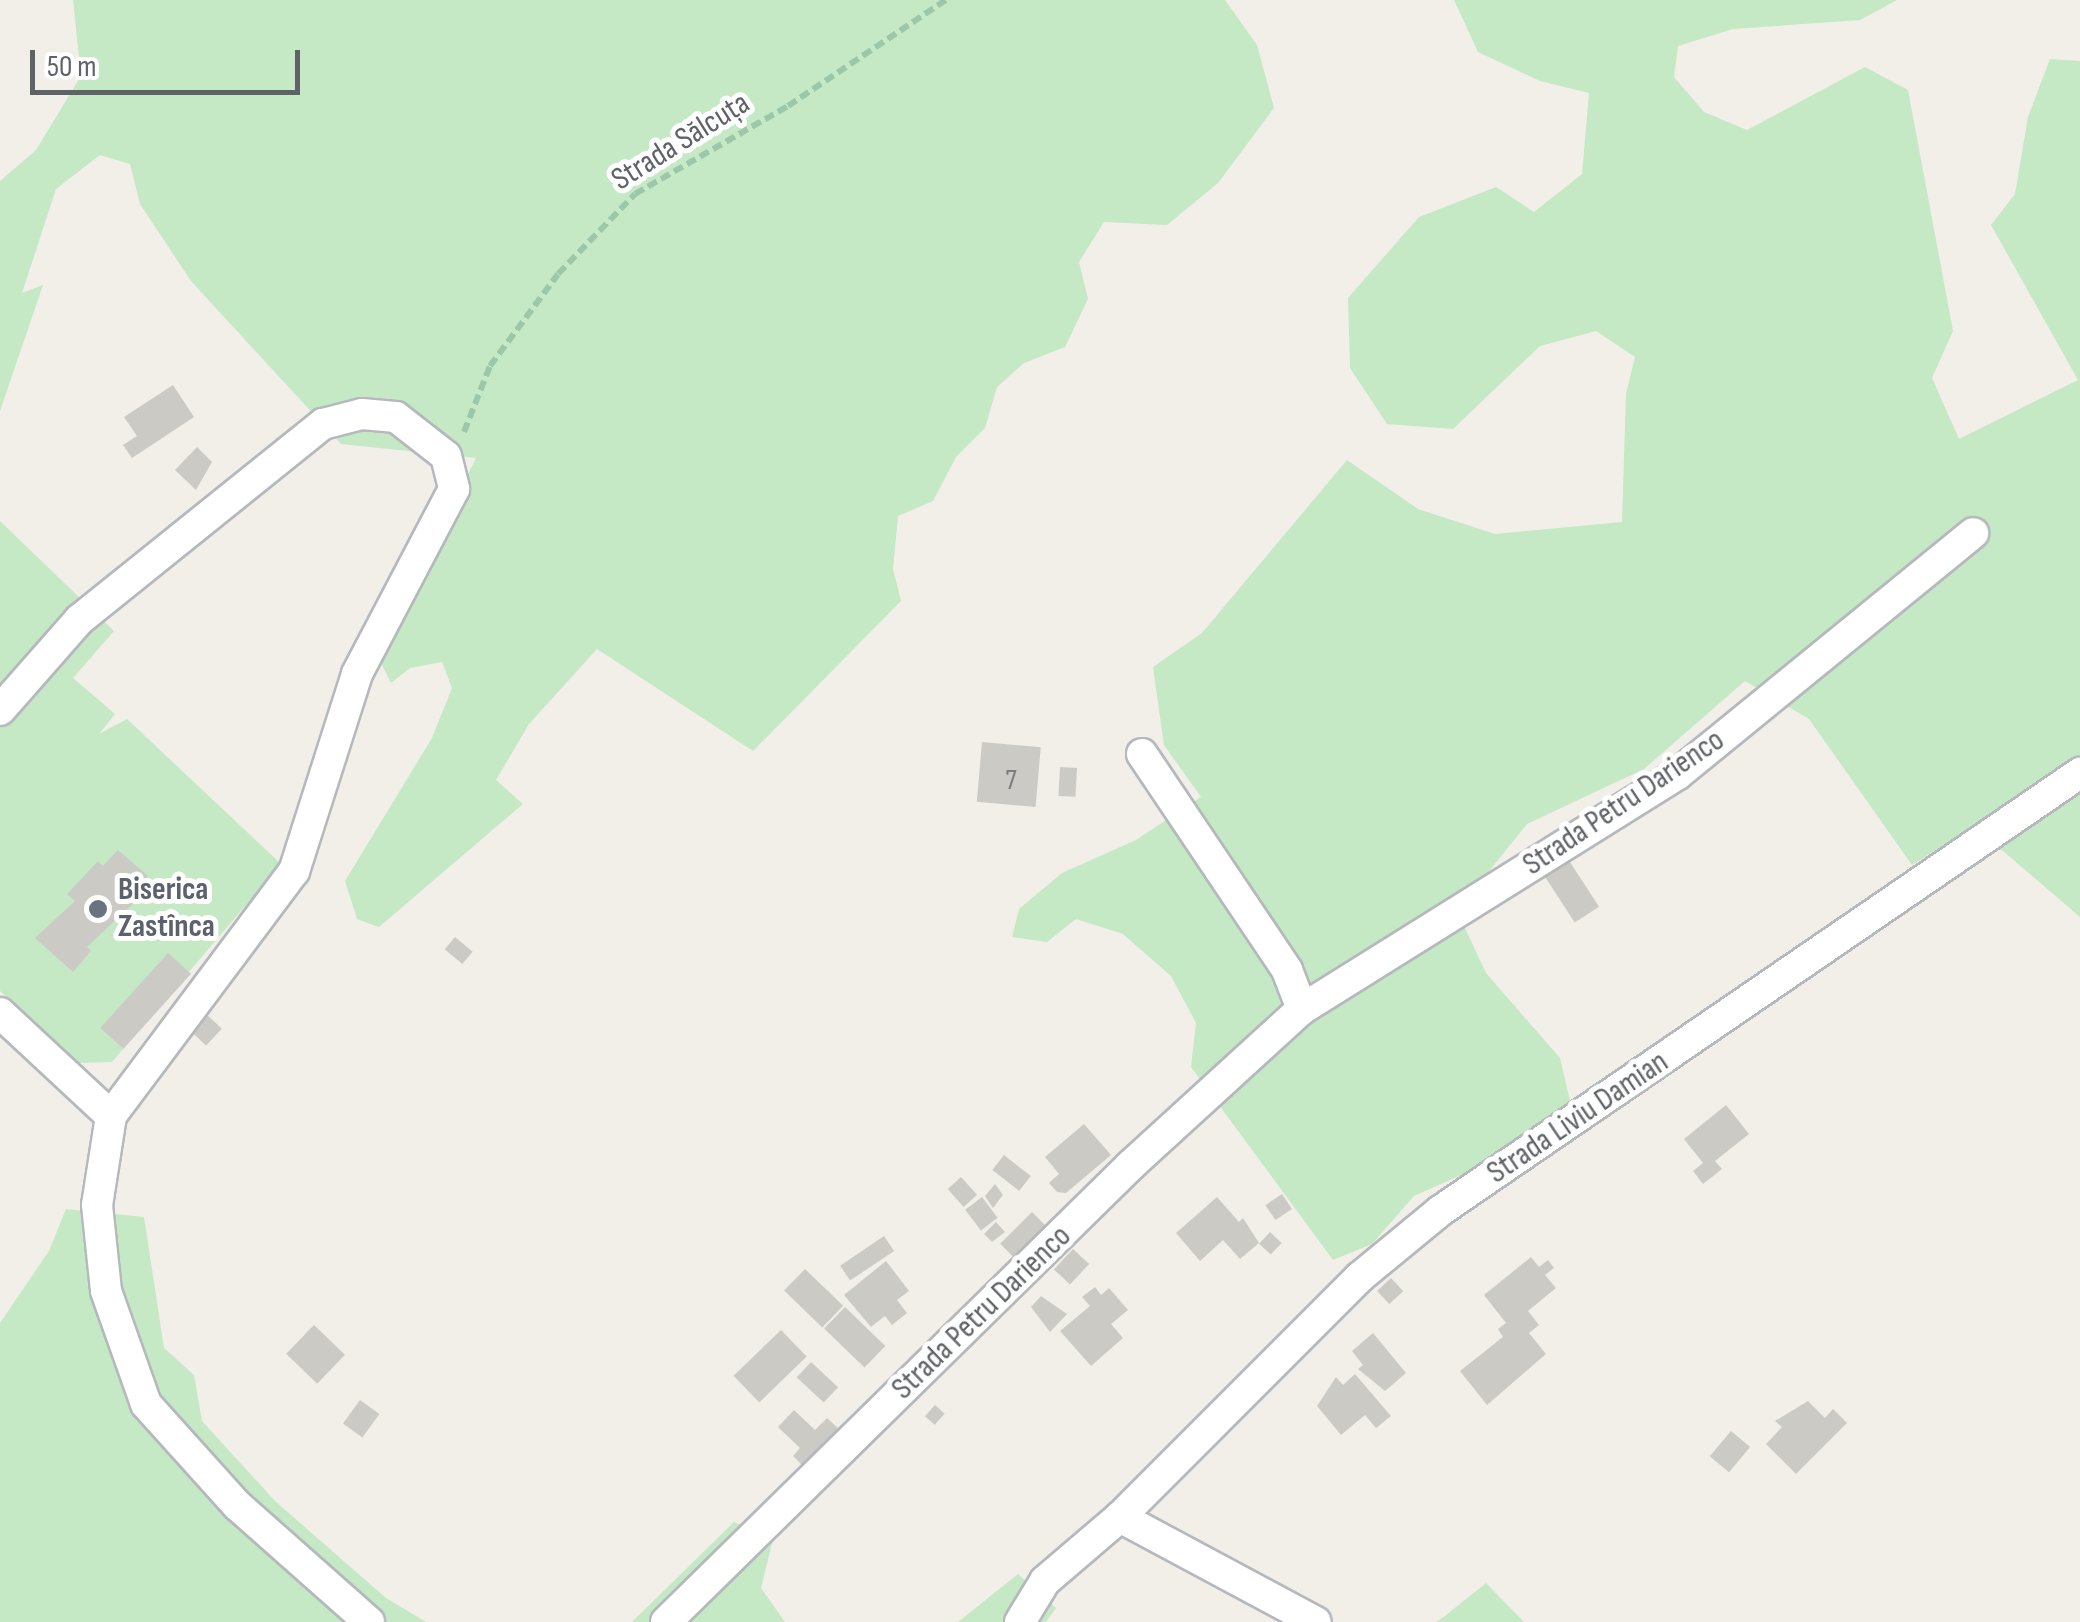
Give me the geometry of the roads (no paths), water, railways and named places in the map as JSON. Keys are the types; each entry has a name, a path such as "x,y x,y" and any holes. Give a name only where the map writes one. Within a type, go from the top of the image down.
{"street":[{"path":"0,710 78,620 323,424 362,414 396,416 446,456 454,488 357,674 294,871 111,1116 97,1206 106,1291 146,1404 238,1506 369,1622"},
{"name":"Strada Petru Darienco","path":"666,1622 1131,1165 1302,1009 1678,774 1973,533"},
{"path":"1142,754 1286,970 1302,1009"},
{"name":"Strada Liviu Damian","path":"1020,1622 1045,1581 1120,1517 1360,1277 1440,1211 2080,773"},
{"path":"0,1013 111,1116"},
{"path":"1120,1517 1316,1622"}],"place":[{"name":"Biserica Zastînca","path":"98,909"}]}
